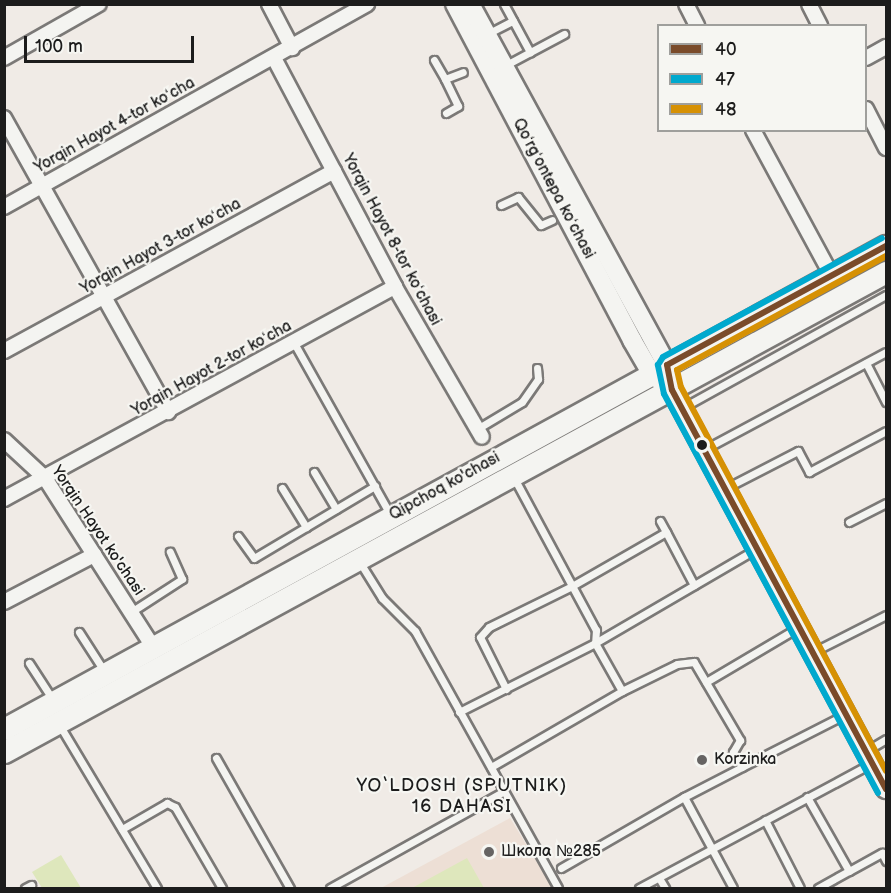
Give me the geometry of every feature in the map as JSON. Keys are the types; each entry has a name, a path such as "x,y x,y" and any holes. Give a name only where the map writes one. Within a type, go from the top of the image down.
{"main road":[{"name":"Qoʻrgʻontepa koʻchasi","path":"455,4 659,369"},
{"name":"Qoʻrgʻontepa koʻchasi","path":"470,4 659,369"},
{"name":"Qipchoq ko'chasi","path":"56,712 106,674 153,647 886,246"},
{"name":"Qipchoq ko'chasi","path":"4,752 15,731 359,560 513,476 677,399 886,272"},
{"path":"659,369 705,450 886,789"}],"street":[{"path":"4,58 99,4"},
{"path":"269,4 292,48"},
{"name":"Yorqin Hayot 4-tor koʻcha","path":"4,207 367,4"},
{"path":"686,4 696,24"},
{"path":"809,4 819,24"},
{"path":"867,57 886,47"},
{"name":"Yorqin Hayot 8-tor koʻchasi","path":"274,57 395,286 479,433"},
{"path":"867,111 886,148"},
{"path":"4,118 168,412"},
{"path":"754,132 832,276"},
{"name":"Yorqin Hayot 3-tor koʻcha","path":"4,351 334,171"},
{"name":"Yorqin Hayot 2-tor koʻcha","path":"4,499 168,412 395,286"},
{"name":"Yorqin Hayot ko'chasi","path":"4,440 45,478 153,647"},
{"path":"4,602 94,555"}],"lane":[{"path":"504,4 530,52"},
{"path":"486,34 513,21"},
{"path":"503,66 564,34"},
{"path":"434,60 458,106 446,113"},
{"path":"445,79 463,72"},
{"path":"501,205 519,197 541,225 552,220"},
{"path":"677,399 886,295"},
{"path":"294,342 392,517"},
{"path":"705,450 886,351"},
{"path":"866,363 886,402"},
{"path":"479,433 522,402 538,379 537,368"},
{"path":"724,489 798,451 809,472 886,430"},
{"path":"314,472 336,509"},
{"path":"513,476 596,630 596,643 622,691"},
{"path":"238,536 254,558 375,486"},
{"path":"282,488 306,527"},
{"path":"849,522 886,503"},
{"path":"660,521 694,585"},
{"path":"506,688 480,638 482,631 572,586 666,532"},
{"path":"459,712 596,643 756,549"},
{"path":"130,612 182,579 170,552"},
{"path":"359,560 382,598 415,632 558,888"},
{"path":"813,652 886,615"},
{"path":"706,682 799,627"},
{"path":"79,632 106,674"},
{"path":"491,767 622,691 677,664 694,662 740,740 734,752 742,767"},
{"path":"29,663 157,888"},
{"path":"561,868 684,797 846,714"},
{"path":"639,888 807,797 869,757 886,739"},
{"path":"216,758 290,888"},
{"path":"330,888 504,791"},
{"path":"684,797 734,888"},
{"path":"807,797 849,871"},
{"path":"122,829 167,803 174,807 222,888"},
{"path":"765,820 800,888"},
{"path":"818,888 882,853 886,861"},
{"path":"659,878 665,888"}],"shaded area":[{"name":"Школа №285","path":"510,818 553,888 381,888"}],"green space":[{"path":"61,855 81,888 42,888 32,872"},
{"path":"467,858 484,888 412,888"}],"transit line":[{"name":"47","path":"878,793 664,394 658,365 663,357 882,238"},
{"name":"40","path":"886,246 667,365 672,390 886,789"},
{"name":"48","path":"886,256 677,370 681,387 886,771"}],"place":[{"name":"Korzinka","path":"702,760"},
{"name":"Школа №285","path":"489,852"}],"district":[{"name":"YO‘LDOSH (SPUTNIK) 16 DAHASI","path":"462,797"}]}
